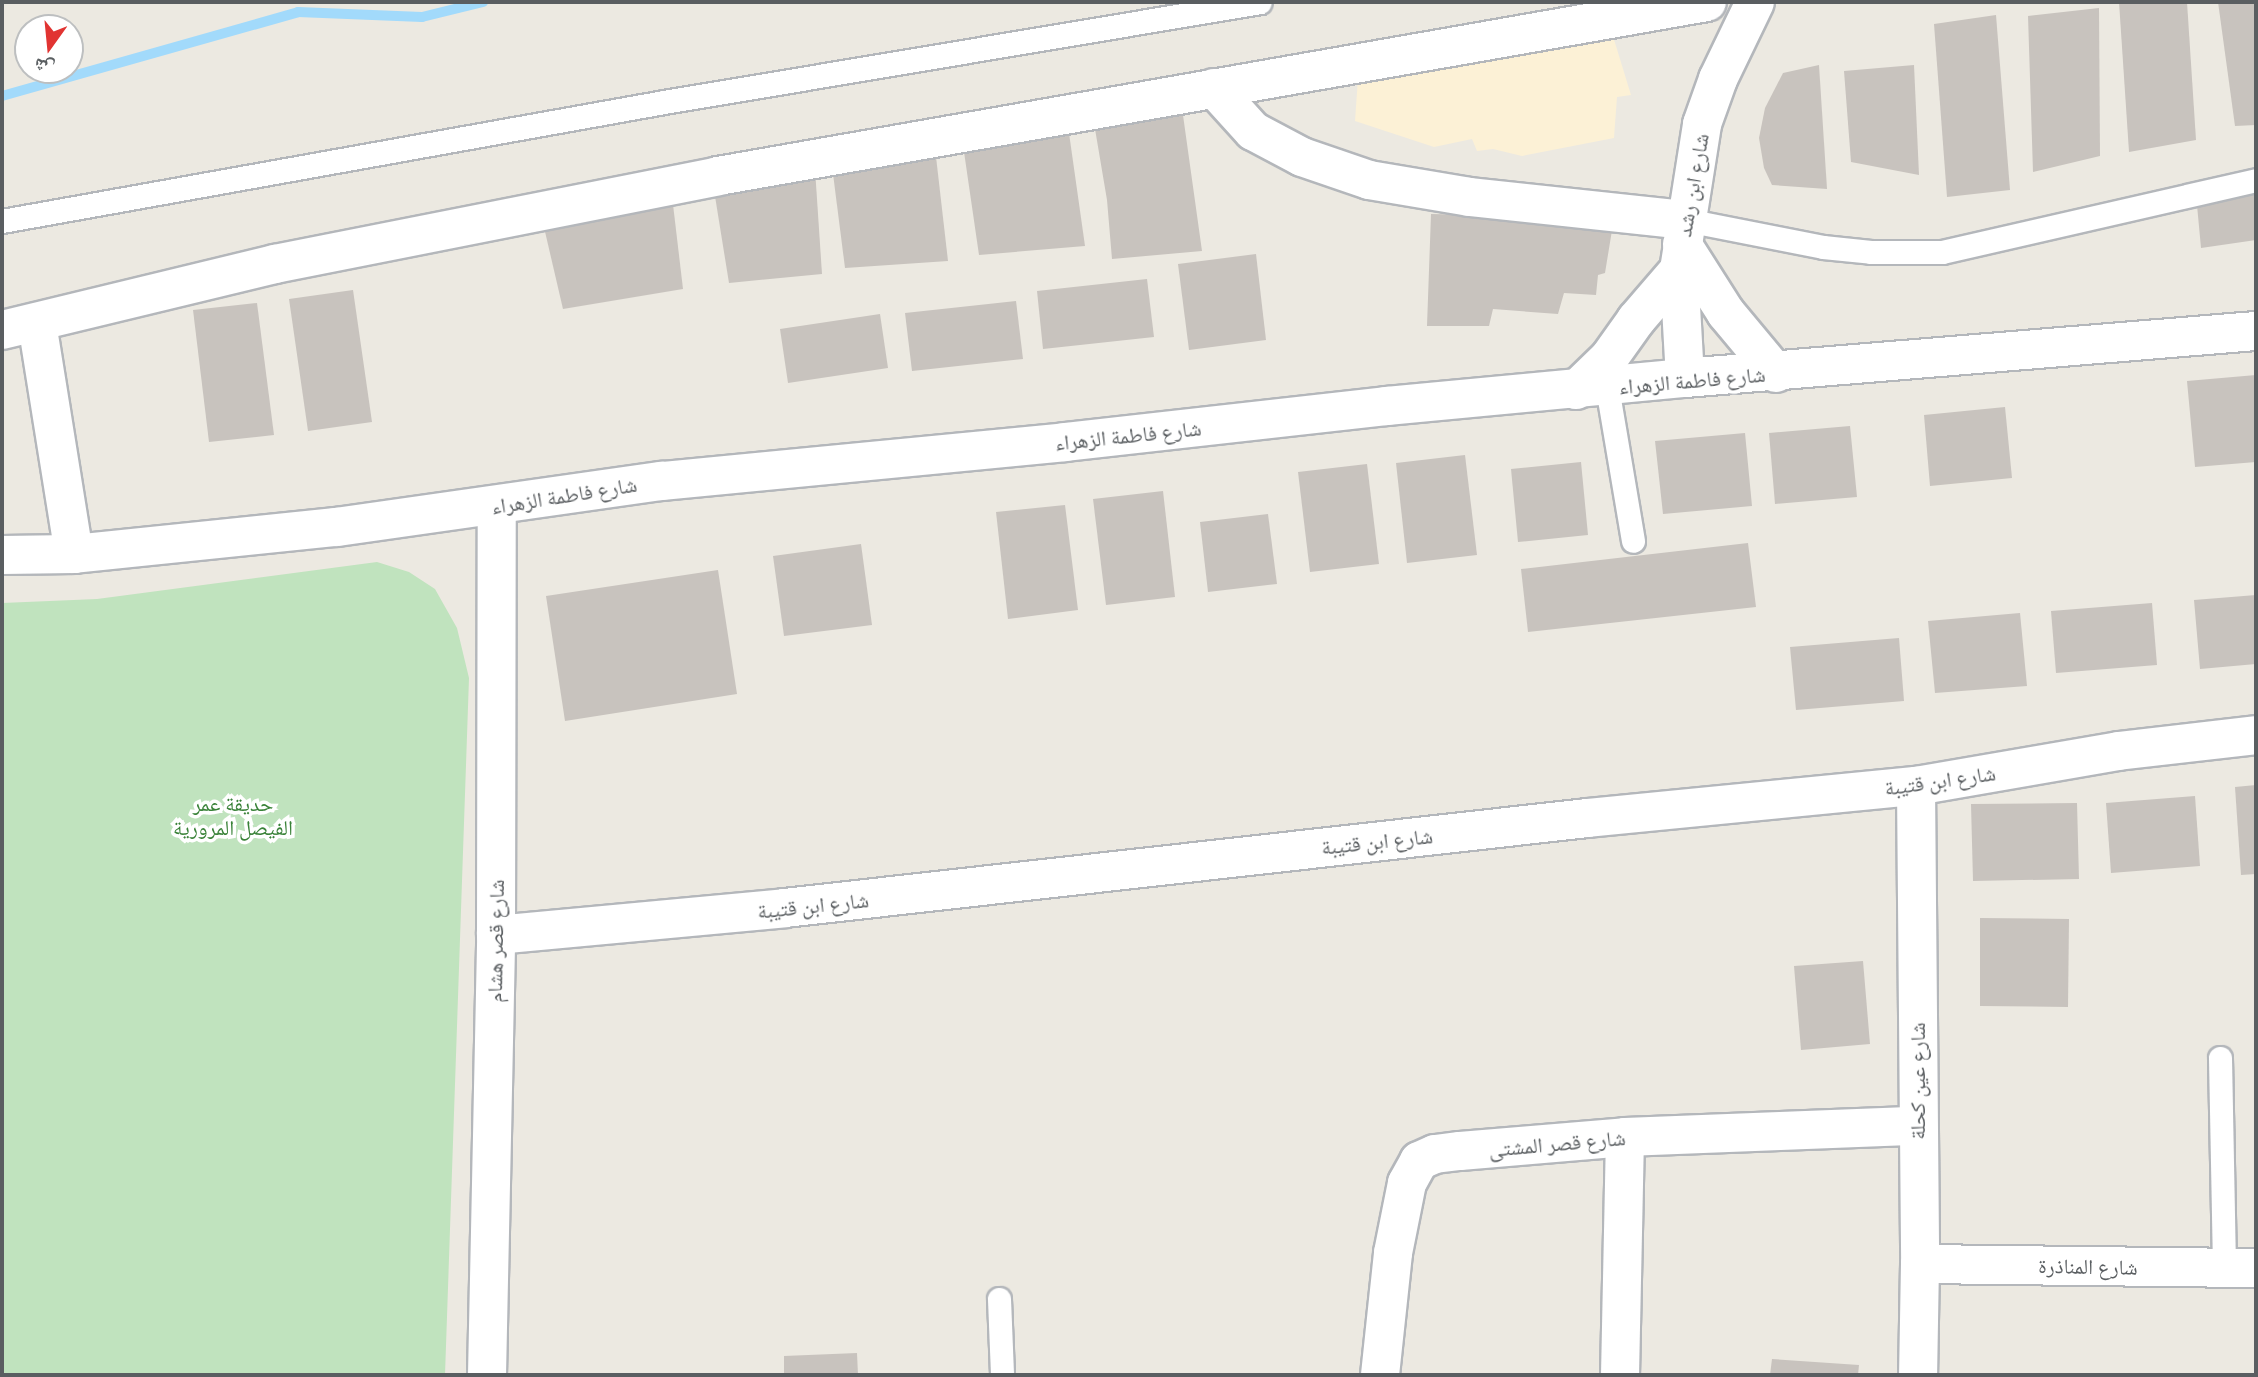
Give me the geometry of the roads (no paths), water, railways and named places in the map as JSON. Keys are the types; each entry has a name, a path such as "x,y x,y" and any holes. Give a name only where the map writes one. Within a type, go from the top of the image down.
{"street":[{"path":"74,554 20,326 275,264 718,176 1707,2"},
{"name":"شارع ابن رشد","path":"1685,378 1682,244 1702,124 1718,79 1755,2"},
{"path":"1214,88 1253,131 1302,157 1369,180 1469,197 1682,244 1726,313 1776,373"},
{"path":"1591,389 1682,244"},
{"name":"شارع فاطمة الزهراء","path":"2,555 74,554 337,527 662,481 1685,378 1776,373 2256,331"},
{"name":"شارع قصر هشام","path":"487,1375 496,935 497,506"},
{"name":"شارع ابن قتيبة","path":"496,935 785,908 1587,818 1916,786 2118,751 2256,735"},
{"name":"شارع عين كحلة","path":"1916,786 1916,1126 1920,1264 1917,1375"},
{"name":"شارع قصر المشتى","path":"1380,1375 1393,1253 1407,1183 1419,1161 1435,1154 1460,1151 1625,1137 1916,1126"},
{"path":"1620,1375 1625,1137"},
{"name":"شارع المناذرة","path":"1920,1264 2240,1268"}],"lane":[{"path":"2,221 664,102 1260,2"},
{"path":"1682,244 1941,252 2256,180"},
{"path":"1591,389 1633,541"},
{"path":"2220,1058 2240,1268"},
{"path":"999,1299 1002,1375"}],"waterway":[{"path":"2,96 298,12 422,17 483,2"}],"park label":[{"name":"حديقة عمر الفيصل المرورية","path":"233,815"}]}
